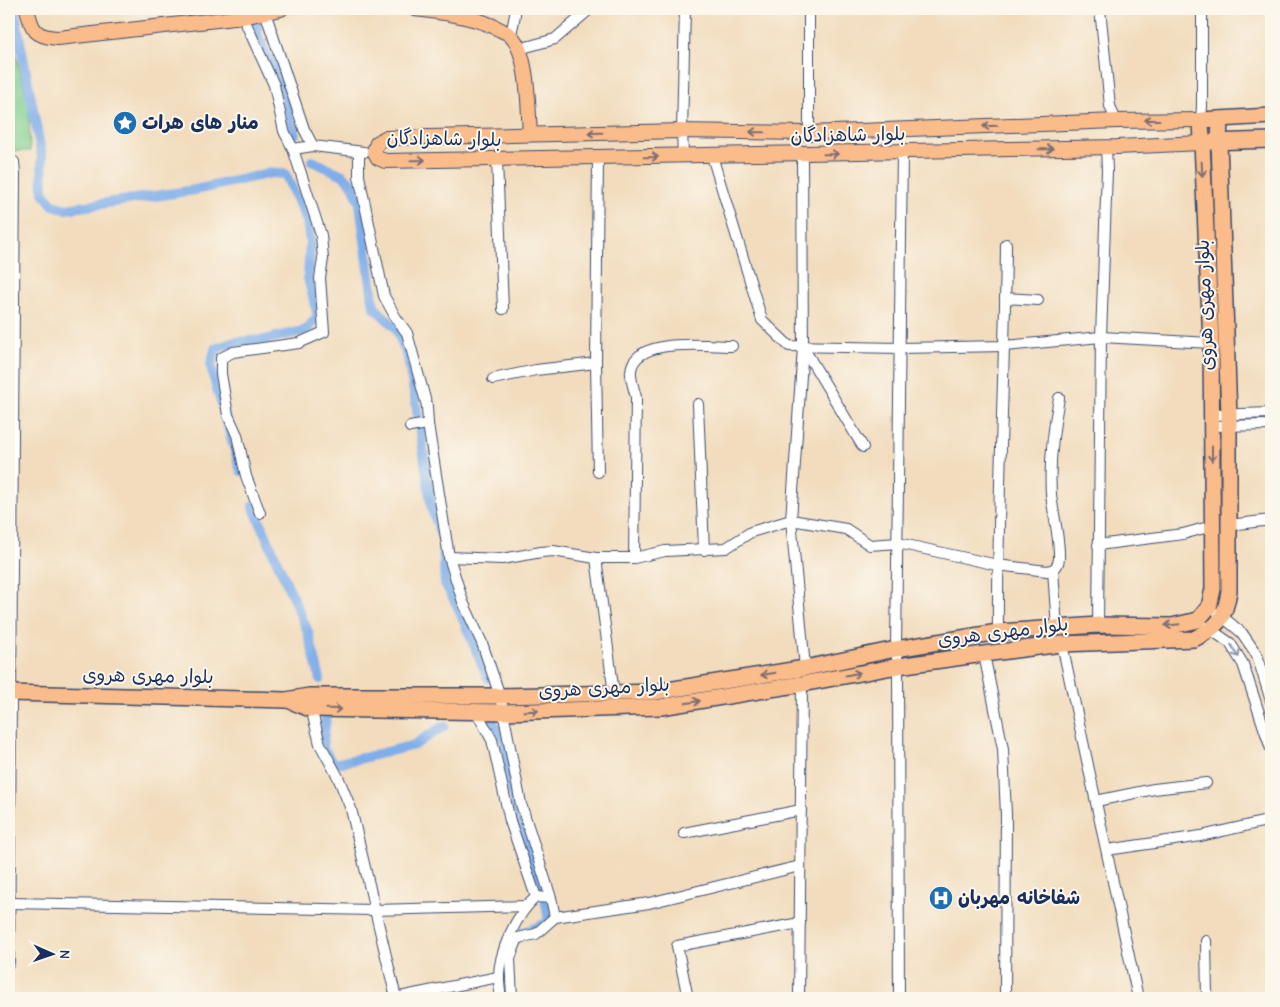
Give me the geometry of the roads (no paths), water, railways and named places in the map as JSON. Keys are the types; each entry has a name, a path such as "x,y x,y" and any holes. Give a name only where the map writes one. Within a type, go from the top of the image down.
{"highway":[{"path":"1201,120 1271,116"},
{"name":"بلوار مهری هروی","path":"10,693 286,700 504,712 661,708 898,666 984,654 1062,644 1194,639 1212,630 1223,616 1228,603 1229,591 1229,420 1219,142 1220,119"},
{"name":"بلوار مهری هروی","path":"310,702 655,692 805,668 896,649 998,632 1098,625 1172,626 1198,620 1208,607 1212,589 1211,343 1201,120"},
{"path":"1201,143 1271,140"}],"main road":[{"path":"27,9 31,25 38,34 52,38 244,17 264,10 281,9"},
{"path":"415,9 458,15 490,24 511,35 520,49 525,70 530,134"},
{"name":"بلوار شاهزادگان","path":"1201,120 1116,121 809,133 682,131 386,138 377,143 374,151 378,158 385,161 497,160 1106,148 1201,143"}],"street":[{"path":"511,35 515,9"},
{"path":"520,49 555,39 590,9"},
{"path":"683,156 685,9"},
{"path":"809,9 809,133"},
{"path":"1100,9 1110,106 1116,121"},
{"path":"1201,120 1202,9"},
{"path":"264,10 304,129 312,146"},
{"path":"244,17 274,85 284,131 293,149 321,235 323,259 320,278 324,332 299,343 233,352 221,358 221,374 228,415 237,435 246,476 260,513"},
{"path":"293,149 312,146 359,152 374,151"},
{"path":"1098,625 1101,337 1107,170 1106,148"},
{"path":"359,152 359,176 384,296 407,333 428,406 428,424 448,557 462,602 482,643 500,696 522,804 555,917"},
{"path":"899,998 898,666 896,649 902,152"},
{"path":"802,154 803,347 791,520 805,668"},
{"path":"712,156 762,320 789,346 901,348 1005,346 1101,337 1211,343"},
{"path":"598,157 596,363 598,472"},
{"path":"497,160 503,309"},
{"path":"9,964 11,162"},
{"path":"998,632 1006,244"},
{"path":"1005,298 1038,300"},
{"path":"634,558 636,397 630,373 632,364 650,349 658,347 732,346"},
{"path":"803,347 863,448"},
{"path":"493,379 536,370 596,363"},
{"path":"448,557 502,559 553,551 596,558 634,558 665,551 726,548 751,532 791,520 846,529 870,545 898,543 998,565 1047,571 1053,570 1058,565 1059,559 1052,496 1051,451 1059,398"},
{"path":"698,404 704,550"},
{"path":"1211,421 1271,413"},
{"path":"1229,420 1271,425"},
{"path":"410,427 428,424"},
{"path":"1229,525 1271,520"},
{"path":"1098,545 1182,534 1212,526"},
{"path":"596,558 614,694"},
{"path":"1053,570 1057,628"},
{"path":"1208,607 1223,616 1242,633 1257,655 1271,701"},
{"path":"1198,620 1230,643 1243,664 1271,749"},
{"path":"1062,644 1138,998"},
{"path":"984,654 1003,749 1006,816 1005,998"},
{"path":"799,998 802,684"},
{"path":"310,702 320,744 338,777 351,810 396,998 498,977"},
{"path":"476,711 492,740 510,821 536,897"},
{"path":"1096,801 1154,789 1206,783"},
{"path":"684,833 801,810"},
{"path":"1107,850 1202,836 1271,820"},
{"path":"512,998 510,958 518,938 536,934 555,917 649,903 800,866"},
{"path":"501,998 498,977 505,943 526,906 536,897 551,898"},
{"path":"9,902 374,910 526,906"},
{"path":"688,998 677,946 800,923"},
{"path":"1206,941 1207,998"}],"waterway":[{"path":"14,9 42,157 43,192 53,205 66,209 195,190 271,173 285,174 307,221 310,240 308,278 318,316 306,330 264,340 235,342 215,349 211,365 213,375 241,471"},
{"path":"256,24 258,37 269,59 279,73 295,134"},
{"path":"312,161 343,175 353,185 360,203 374,307 396,328 408,358 432,509 443,541 445,583 457,605 488,678"},
{"path":"253,506 308,632 320,679"},
{"path":"326,719 322,746 333,764 414,745 444,726"},
{"path":"493,722 505,740"},
{"path":"505,738 507,770 520,829 543,886 549,922 515,936"},
{"path":"506,966 506,998"}],"place":[{"name":"منار های هرات","path":"125,123"},
{"name":"شفاخانه مهربان","path":"941,898"}]}
